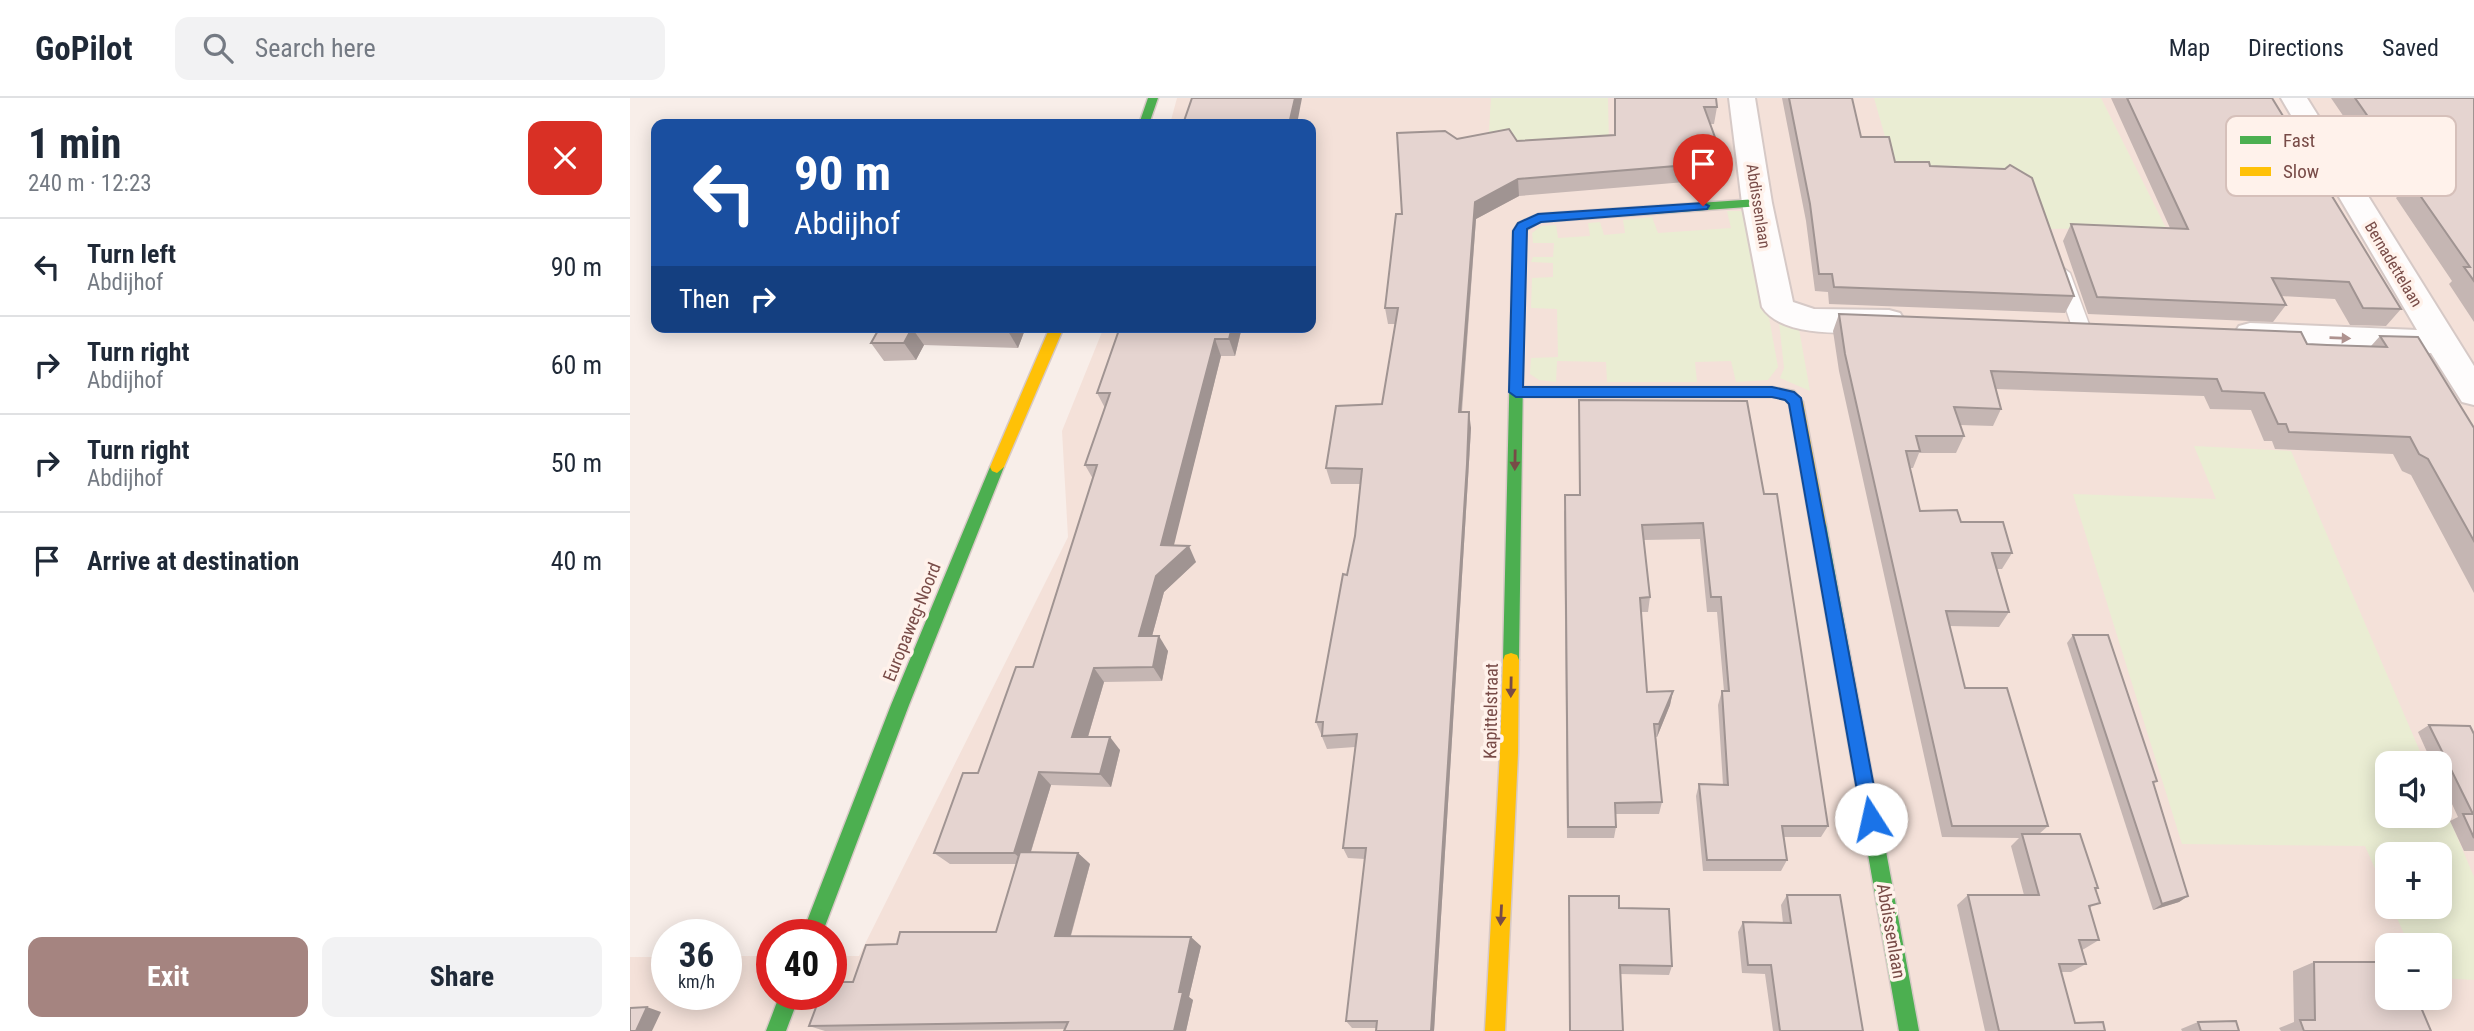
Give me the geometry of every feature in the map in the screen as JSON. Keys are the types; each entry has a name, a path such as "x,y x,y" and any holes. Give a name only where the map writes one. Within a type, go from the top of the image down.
{"street":[{"path":"1146,119 1153,98"},
{"name":"Abdissenlaan","path":"1742,98 1775,300 1783,312 1799,318 1920,322"},
{"name":"Bernadettelaan","path":"2294,98 2305,116"},
{"name":"Bernadettelaan","path":"2353,196 2474,393"},
{"name":"Kapittelstraat","path":"1496,1031 1509,753 1519,231 1522,226 1538,218 1757,202"},
{"name":"Europaweg-Noord","path":"818,919 894,718 997,463 1054,333"},
{"path":"2219,333 2441,342"},
{"name":"Abdissenlaan","path":"1516,392 1772,392 1789,396 1796,402 1909,1031"},
{"path":"776,1031 784,1010"}],"lane":[{"path":"2055,253 2081,327"}],"shaded area":[{"path":"1177,98 2474,98 2474,1031 630,1031 630,957 651,957 651,1010 742,1010 742,956 756,956 756,1010 847,1010 847,956 859,956 1068,537 1062,431 1102,333 1316,333 1316,119 1171,119"}],"green space":[{"path":"1491,98 1608,98 1609,145 1488,147"},
{"path":"1874,98 2101,98 2166,228 2034,229 1907,214"},
{"path":"1727,211 1741,211 1751,219 1778,367 1768,380 1736,382 1731,361 1695,362 1697,382 1607,382 1606,362 1557,361 1556,382 1539,380 1530,374 1531,358 1558,357 1557,309 1531,308 1532,278 1553,277 1553,263 1531,262 1533,257 1553,257 1554,243 1533,243 1532,233 1541,226 1556,225 1558,238 1590,236 1588,223 1600,222 1604,235 1625,233 1623,220 1652,217 1658,233 1731,228"},
{"path":"1779,322 1799,329 1810,391 1780,378 1784,368"},
{"path":"2194,446 2291,451 2420,751 2375,751 2375,828 2452,828 2452,825 2474,877 2474,980 2452,979 2452,933 2404,933 2397,919 2452,919 2452,842 2375,842 2375,869 2365,846 2182,844 2073,494 2216,499"}],"building":[{"path":"1192,98 1295,98 1290,119 1185,119"},
{"path":"1615,98 1716,98 1717,107 1704,107 1724,162 1518,179 1475,202 1459,412 1469,412 1467,464 1431,1031 1376,1031 1377,1021 1346,1021 1366,848 1343,848 1357,734 1322,736 1323,722 1316,722 1343,574 1347,575 1355,536 1362,469 1326,468 1336,406 1382,404 1398,308 1385,308 1396,214 1402,214 1397,133 1445,131 1457,139 1509,129 1517,141 1615,135"},
{"path":"1789,98 1852,98 1861,137 1889,137 1895,162 1929,162 1930,166 2005,169 2010,165 2032,178 2074,296 1834,287 1832,274 1819,274 1810,204"},
{"path":"2127,98 2272,98 2283,116 2226,116 2226,196 2332,196 2401,309 2363,308 2349,282 2272,278 2286,305 2097,297 2071,224 2188,229"},
{"path":"2355,98 2474,98 2474,281 2464,267 2470,267 2420,196 2456,196 2456,116 2368,116"},
{"path":"1839,314 2301,332 2307,344 2327,345 2387,347 2380,336 2418,337 2474,428 2474,541 2428,459 2419,454 2410,437 2289,432 2286,424 2278,424 2264,393 2222,391 2217,379 1991,371 2001,409 1954,407 1964,436 1916,436 1920,451 1906,451 1920,511 1957,510 1961,522 2003,522 2012,553 1992,553 2009,612 1946,611 1965,688 2007,688 2048,826 1952,826 1845,354"},
{"path":"877,333 909,333 904,343 871,343"},
{"path":"1118,333 1230,333 1229,339 1215,339 1161,545 1189,546 1156,576 1139,636 1159,636 1153,667 1094,668 1072,737 1110,737 1100,774 1039,772 1014,853 934,853 963,773 978,773 1016,667 1033,667 1097,465 1085,465 1110,393 1097,393"},
{"path":"1579,400 1747,401 1764,494 1777,494 1828,826 1782,826 1787,860 1707,860 1699,784 1728,785 1722,691 1729,691 1721,597 1711,597 1703,523 1642,525 1650,597 1640,598 1647,692 1673,691 1659,724 1654,724 1662,802 1615,803 1616,827 1568,827 1565,495 1580,495"},
{"path":"2073,635 2108,635 2157,781 2153,782 2188,896 2162,904"},
{"path":"2429,725 2470,726 2474,734 2474,838 2463,814 2473,814 2452,772 2452,751 2442,751"},
{"path":"2022,834 2080,834 2098,888 2095,888 2100,903 2089,906 2099,940 2079,940 2086,964 2059,964 2075,1023 2103,1022 2105,1031 1999,1031 1968,895 2039,895"},
{"path":"1020,852 1078,853 1055,936 1191,937 1174,1031 1064,1031 1068,1022 809,1026 815,1010 847,1010 847,982 853,982 866,945 897,944 900,932 996,932"},
{"path":"1787,895 1840,895 1863,1031 1780,1031 1771,965 1748,965 1743,922 1791,923"},
{"path":"1569,896 1619,896 1619,908 1669,909 1672,966 1620,965 1623,1031 1570,1031"},
{"path":"2314,962 2375,962 2375,1010 2422,1010 2431,1031 2304,1031 2300,1020 2315,1020"},
{"path":"647,1007 636,1031 630,1031 630,1008"},
{"path":"2236,1021 2239,1031 2201,1031 2198,1022"}],"traffic: fast":[{"path":"1146,119 1153,98"},
{"path":"1511,660 1519,231 1522,226 1538,218 1757,203"},
{"path":"818,919 900,705 997,467"},
{"path":"1818,524 1909,1031"},
{"path":"776,1031 784,1010"}],"traffic: slow":[{"path":"997,467 1054,333"},
{"path":"1516,392 1772,392 1789,395 1796,402 1818,524"},
{"path":"1495,1031 1511,660"}],"route":[{"path":"1703,206 1538,218 1522,226 1519,231 1516,392 1772,392 1789,396 1796,402 1871,819"}]}
